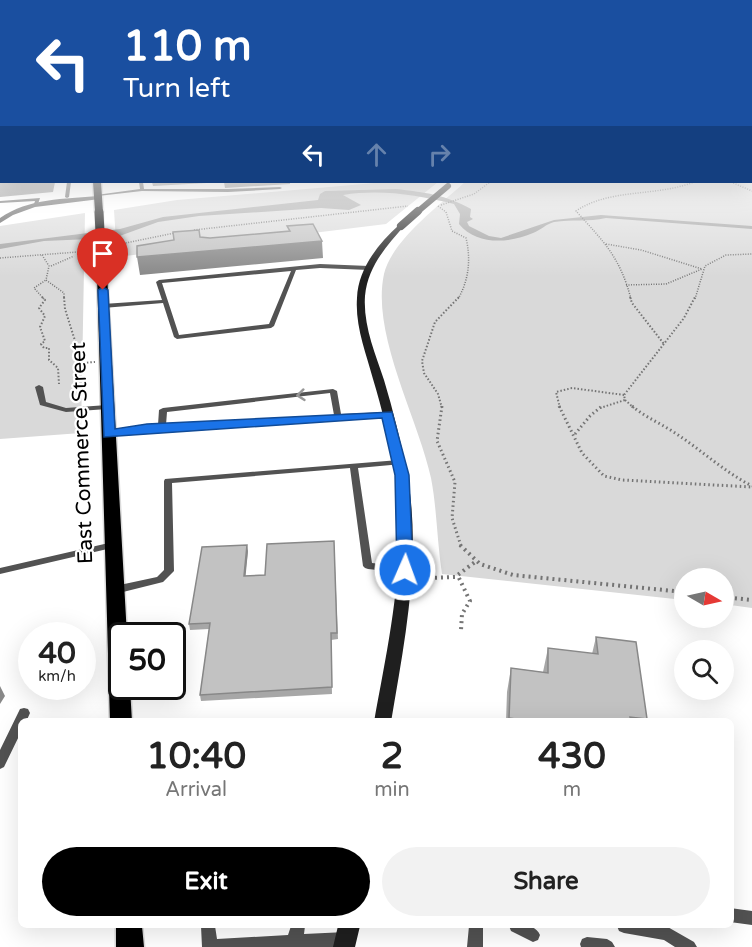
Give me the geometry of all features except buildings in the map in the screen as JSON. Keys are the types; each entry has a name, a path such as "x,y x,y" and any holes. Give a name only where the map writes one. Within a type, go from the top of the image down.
{"main road":[{"name":"East Commerce Street","path":"98,189 121,718"},
{"path":"383,718 405,570 405,515 399,462 361,309 369,268 384,243 400,226 445,189"},
{"path":"129,928 130,947"}],"street":[{"path":"0,221 14,209 36,204 98,197"}],"lane":[{"path":"68,198 69,189"},
{"path":"98,197 142,190 173,189"},
{"path":"181,189 201,192 256,189"},
{"path":"0,202 38,199 36,204"},
{"path":"294,268 271,326 177,338 159,282 294,268 320,266 369,268"},
{"path":"104,306 165,301"},
{"path":"39,387 43,402 66,410 107,406"},
{"path":"162,427 163,410 333,391 338,417"},
{"path":"109,434 162,427 388,414"},
{"path":"115,590 160,580 169,571 168,481 399,462"},
{"path":"354,465 368,566 405,570"},
{"path":"0,571 113,545"},
{"path":"22,718 24,713"},
{"path":"0,763 18,726"},
{"path":"734,916 752,918"},
{"path":"208,928 212,947 294,943 346,937"},
{"path":"294,943 298,928"},
{"path":"475,947 476,928"},
{"path":"520,928 533,935"},
{"path":"636,928 666,933 688,947"},
{"path":"586,944 607,947"}],"path":[{"path":"446,204 482,189"},
{"path":"664,344 635,309 625,278 606,244 597,236 590,224 578,215 578,208 595,201 668,189"},
{"path":"438,206 446,212 452,231 466,238 466,277 463,292 436,321 422,362 422,371 442,402 443,414 437,431 437,443 453,473 455,485 452,518 456,538 467,556 486,568 513,576 674,591"},
{"path":"187,231 387,208"},
{"path":"606,244 641,250 702,269"},
{"path":"42,254 50,261 51,266 46,280 34,288 45,300 39,309 45,316 40,327 45,341 41,344 44,348 49,348 50,360 58,368 59,384"},
{"path":"51,266 81,254"},
{"path":"626,285 665,284 687,278 726,255 752,254"},
{"path":"625,400 624,394 635,376 664,344 693,304 702,269"},
{"path":"46,280 64,292 65,309 82,363 106,361"},
{"path":"624,394 572,388 559,389 556,392 557,402 575,434 582,453 604,476 614,479 752,487"},
{"path":"575,434 582,423 603,406 616,400 625,400 752,487"},
{"path":"429,578 450,580 459,578 475,562"},
{"path":"459,578 466,588 470,601 462,614 461,630"},
{"path":"734,598 752,600"}],"shaded area":[{"path":"303,189 429,189 386,224 117,257 114,210 177,200"},
{"path":"398,189 435,195 453,200 471,209 470,217 473,219 467,222 469,226 489,236 501,238 554,220 601,215 752,226 752,229 606,218 554,222 536,232 514,239 494,240 484,239 466,231 459,224 460,214 454,204 413,196 357,193 343,195 361,205 349,210 321,208 199,216 158,222 114,238 44,241 0,249 0,244 120,229 163,217 318,200 320,194 325,191"},
{"path":"457,189 752,189 752,608 734,606 734,568 674,568 674,599 442,574 431,478 398,376 384,323 382,298 384,274 389,261 407,236"},
{"path":"85,213 81,433 0,439 0,226"}],"route":[{"path":"103,290 109,434 147,428 388,414 402,475 405,570"}]}
